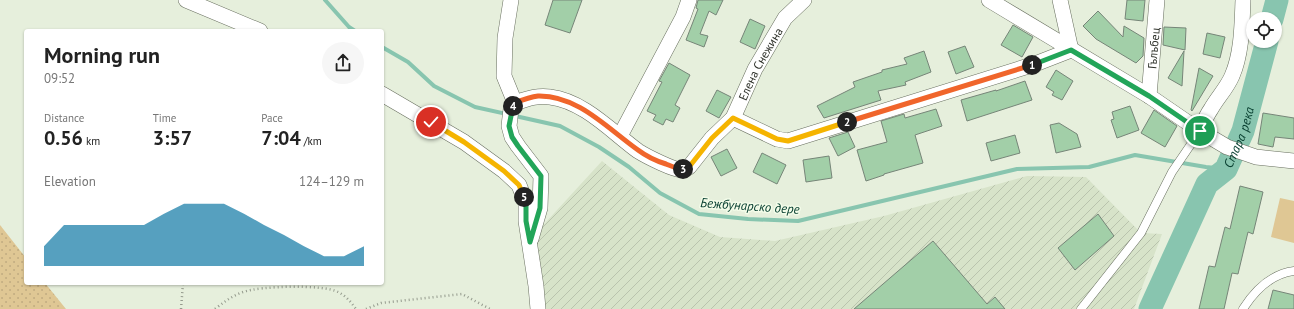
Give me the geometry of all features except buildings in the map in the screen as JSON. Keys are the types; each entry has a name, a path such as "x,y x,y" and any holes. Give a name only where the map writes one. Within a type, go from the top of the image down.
{"street":[{"path":"186,0 255,29"},
{"path":"511,0 505,38 504,76 513,106 509,126 512,137 541,176 540,208 530,242"},
{"path":"513,106 536,96 564,100 580,108 620,136 682,17 689,0"},
{"name":"Елена Снежина","path":"620,136 639,151 660,162 678,169 684,170 689,167 712,138 733,118 755,69 786,18 804,0"},
{"path":"989,0 1149,96 1200,131 1227,147 1256,157 1294,161"},
{"path":"1060,0 1071,50"},
{"name":"Гълъбец","path":"1149,96 1158,0"},
{"path":"1200,131 1210,109 1232,76 1237,60 1242,27 1243,0"},
{"path":"733,118 777,139 788,141 1028,67 1071,50"},
{"path":"384,95 464,142 504,171 519,185 526,203 526,221 538,309"}],"lane":[{"path":"1081,309 1142,233 1172,172 1200,131"},
{"path":"1243,309 1249,299 1271,278 1294,271"}],"path":[{"path":"181,309 184,285"},
{"path":"214,309 229,298 245,291 285,286 311,287 337,291 350,300 356,309"},
{"path":"366,309 381,303 462,294 490,309"}],"shaded area":[{"path":"602,161 669,215 720,237 775,241 884,216 1027,176 1086,177 1141,233 1162,234 1134,309 541,309 535,234"},
{"path":"1280,198 1294,201 1294,243 1271,237"},
{"path":"0,225 24,255 24,285 47,285 66,309 0,309"}],"waterway":[{"name":"Бежбунарско дере","path":"325,0 352,29"},
{"name":"Стара река","path":"1274,12 1277,0"},
{"name":"Бежбунарско дере","path":"384,48 408,62 434,86 475,107 560,126 599,147 629,167 660,193 699,214 748,219 798,221 1017,169 1089,167 1135,155 1226,169"},
{"name":"Стара река","path":"1150,309 1207,184 1226,169 1243,131 1265,48"}],"route":[{"path":"431,122 464,142 504,171 519,185 526,203 526,221 530,242 540,208 541,176 512,137 509,126 514,103 536,96 564,100 580,108 600,121 639,151 660,162 684,170 689,167 712,138 733,118 777,139 788,141 1035,64 1071,50 1149,96 1200,131"}]}
